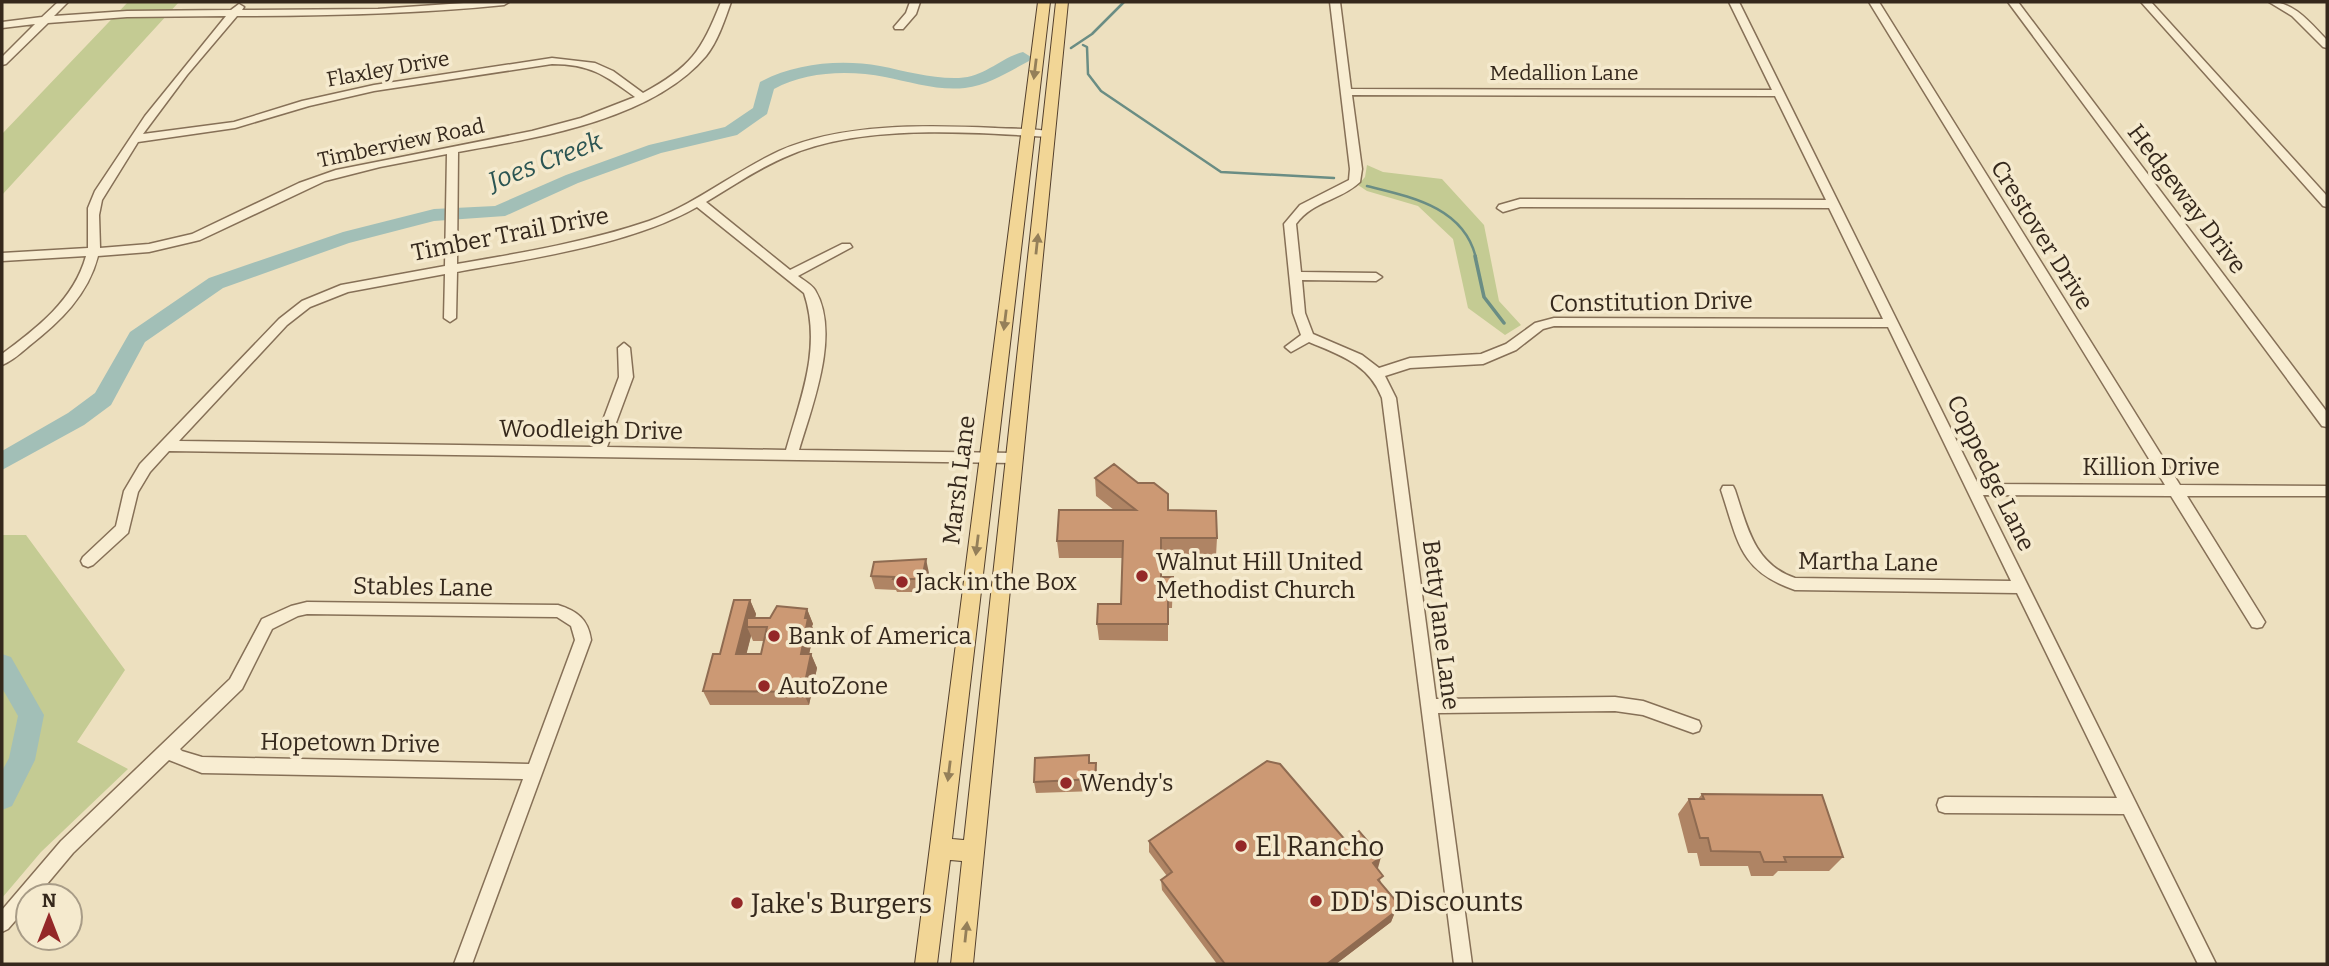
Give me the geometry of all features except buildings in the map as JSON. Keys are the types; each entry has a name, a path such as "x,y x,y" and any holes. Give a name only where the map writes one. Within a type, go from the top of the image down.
{"main road":[{"name":"Marsh Lane","path":"926,964 1044,2"},
{"path":"962,964 1062,2"},
{"path":"1009,282 1033,282"},
{"path":"963,656 994,656"},
{"path":"940,849 974,851"}],"street":[{"path":"2,62 63,2"},
{"path":"2,25 48,16 118,11 239,7 417,10 504,2"},
{"name":"Timberview Road","path":"2,257 157,246 195,237 322,177 549,131 641,97 663,86 701,55 710,42 726,2"},
{"path":"899,27 911,13 915,2"},
{"path":"1308,338 1299,313 1290,224 1311,200 1340,192 1354,182 1356,169 1335,2"},
{"name":"Coppedge Lane","path":"1734,2 2207,964"},
{"name":"Crestover Drive","path":"1874,2 2257,622"},
{"name":"Hedgeway Drive","path":"2013,2 2327,422"},
{"path":"2146,2 2327,203"},
{"path":"2274,2 2295,14 2327,45"},
{"path":"2,360 57,316 88,273 94,250 93,207 164,95 239,7"},
{"name":"Flaxley Drive","path":"134,139 235,125 306,103 374,88 552,61 577,61 599,65 641,97"},
{"name":"Medallion Lane","path":"1348,92 1779,93"},
{"name":"Timber Trail Drive","path":"88,561 123,529 131,491 145,468 283,322 306,304 345,288 608,237 655,222 761,164 813,142 858,135 1049,134"},
{"path":"450,318 453,150"},
{"path":"697,201 809,291 818,310 821,343 791,455"},
{"path":"1503,208 1520,203 1834,204"},
{"path":"789,275 846,247"},
{"path":"1295,275 1376,277"},
{"name":"Constitution Drive","path":"1379,373 1410,363 1483,359 1511,347 1539,326 1554,322 1892,323"},
{"path":"1291,347 1308,338 1360,357 1379,373"},
{"path":"598,453 625,377 624,348"},
{"name":"Betty Jane Lane","path":"1379,373 1389,398 1463,964"},
{"name":"Woodleigh Drive","path":"166,446 1015,458"},
{"name":"Killion Drive","path":"1974,489 2327,491"},
{"name":"Martha Lane","path":"1728,490 1753,560 1764,572 1780,581 1794,584 2022,587"},
{"name":"Stables Lane","path":"169,748 236,684 267,624 296,610 558,611 577,619 582,628 583,640 535,772"},
{"path":"1429,706 1615,704 1643,708 1693,726"},
{"path":"2,923 40,875 169,748"},
{"name":"Hopetown Drive","path":"169,748 177,757 202,765 535,772"},
{"path":"463,964 535,772"},
{"path":"1945,805 2130,806"}],"green space":[{"path":"128,2 179,2 2,195 2,134"},
{"path":"1367,165 1383,172 1442,179 1484,225 1499,301 1521,325 1505,335 1468,308 1453,239 1418,206 1367,191 1358,185 1365,177"},
{"path":"2,535 26,535 125,670 77,742 128,769 41,852 2,898"}],"waterway":[{"name":"Joes Creek","path":"1071,48 1092,34 1124,2"},
{"path":"1083,45 1087,47 1088,74 1101,91 1221,172 1334,178"},
{"name":"Joes Creek","path":"2,461 76,419 103,399 137,337 216,283 343,238 434,215 498,212 572,179 655,149 731,131 761,110 766,86 788,76 816,70 858,68 935,82 962,83 987,77 1023,57"},
{"path":"1367,186 1418,200 1448,216 1470,241 1476,258"},
{"path":"1475,256 1484,297 1504,323"},
{"name":"Joes Creek","path":"2,665 31,715 22,760 2,797"}],"place":[{"name":"Walnut Hill United Methodist Church","path":"1142,576"},
{"name":"Jack in the Box","path":"902,582"},
{"name":"Bank of America","path":"774,636"},
{"name":"AutoZone","path":"764,686"},
{"name":"Wendy's","path":"1066,783"},
{"name":"El Rancho","path":"1241,846"},
{"name":"DD's Discounts","path":"1316,901"},
{"name":"Jake's Burgers","path":"737,903"}]}
